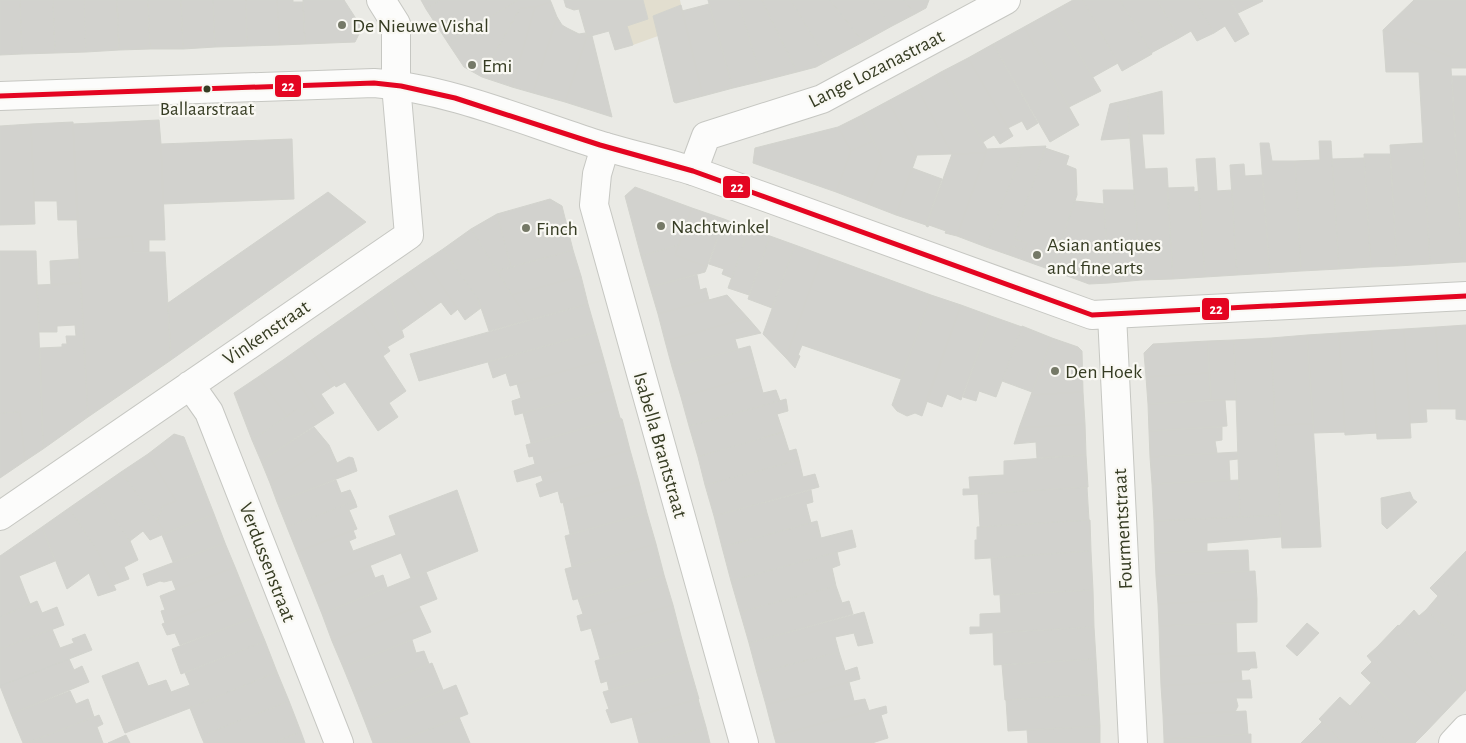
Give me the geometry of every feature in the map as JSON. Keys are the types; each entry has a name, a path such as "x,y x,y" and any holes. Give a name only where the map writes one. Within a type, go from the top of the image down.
{"street":[{"path":"381,0 396,24 396,85"},
{"name":"Lange Lozanastraat","path":"693,171 706,136 822,99 972,8 1006,0"},
{"path":"0,96 374,83 438,93 605,147 693,171 1092,315 1466,296"},
{"name":"Vinkenstraat","path":"0,516 409,235 396,85"},
{"name":"Isabella Brantstraat","path":"605,147 597,174 594,205 744,743"},
{"name":"Fourmentstraat","path":"1112,315 1133,743"},
{"name":"Verdussenstraat","path":"190,384 209,412 339,743"},
{"path":"1452,743 1466,729"}],"shaded area":[{"path":"643,0 680,0 681,5 653,16 658,36 633,45 627,26 648,19"}],"building":[{"path":"0,0 20,0 22,54 0,55"},
{"path":"20,0 53,0 55,53 22,54"},
{"path":"53,0 84,0 86,52 55,53"},
{"path":"84,0 117,0 119,50 86,52"},
{"path":"117,0 148,0 150,49 119,50"},
{"path":"148,0 181,0 183,49 150,49"},
{"path":"181,0 213,0 215,47 183,49"},
{"path":"213,0 246,0 247,46 215,47"},
{"path":"246,0 277,0 280,45 247,46"},
{"path":"277,0 303,2 305,44 280,45"},
{"path":"303,0 344,0 362,28 355,42 305,44"},
{"path":"421,0 440,0 426,9"},
{"path":"440,0 518,0 448,43 426,9"},
{"path":"518,0 550,0 551,2 535,7 520,8 482,77 464,67 448,43"},
{"path":"564,0 643,0 648,19 627,26 633,45 615,50 609,31 587,37 579,9 574,10 566,7"},
{"path":"708,0 738,0 762,81 733,88"},
{"path":"738,0 762,0 797,72 762,81"},
{"path":"791,0 827,61 816,67 797,72 762,1"},
{"path":"791,0 830,0 863,42 827,61"},
{"path":"830,0 871,0 892,26 863,42"},
{"path":"871,0 904,0 915,14 892,26"},
{"path":"904,0 929,0 926,8 915,14"},
{"path":"1073,0 1083,0 1118,63 1093,77 1053,11"},
{"path":"1083,0 1120,0 1152,54 1122,71"},
{"path":"1120,0 1157,0 1179,38 1151,53"},
{"path":"1157,0 1195,0 1214,33 1197,41 1191,31 1179,38"},
{"path":"1195,0 1230,0 1249,34 1235,42 1225,26 1214,33"},
{"path":"1230,0 1262,0 1263,1 1238,13"},
{"path":"1414,0 1466,0 1466,42 1451,57 1383,30"},
{"path":"551,2 557,17 533,93 512,87 535,7"},
{"path":"709,4 733,88 703,96 682,11"},
{"path":"681,5 703,96 676,103 674,102 653,16"},
{"path":"535,7 512,87 482,77 520,8"},
{"path":"1053,11 1101,91 1069,107 1024,27"},
{"path":"557,17 562,25 579,34 585,33 587,37 565,102 533,93"},
{"path":"1024,27 1079,125 1050,142 993,44"},
{"path":"1383,30 1451,57 1466,42 1466,68 1451,68 1462,262 1430,264 1419,72 1386,72"},
{"path":"592,36 612,117 565,102 587,37"},
{"path":"993,44 1038,123 1027,130 1022,121 1008,128 968,58"},
{"path":"968,58 1013,136 1000,144 994,135 983,142 941,72"},
{"path":"941,72 987,149 986,153 952,154 916,86"},
{"path":"1452,76 1466,76 1466,262 1462,262"},
{"path":"916,86 952,154 917,155 888,101"},
{"path":"1162,91 1164,134 1142,134 1145,169 1167,168 1173,279 1141,280 1127,100"},
{"path":"1127,100 1130,138 1101,140 1110,104"},
{"path":"888,101 917,155 896,215 865,203 882,158 860,116"},
{"path":"249,107 249,115 227,116 227,108"},
{"path":"860,116 873,141 851,151 838,127"},
{"path":"159,120 165,240 149,240 149,252 133,252 132,236 78,240 73,124"},
{"path":"73,122 78,220 58,220 57,201 34,201 31,124"},
{"path":"31,124 35,224 0,225 0,126"},
{"path":"838,127 851,151 836,192 753,163 755,148"},
{"path":"292,139 294,199 163,204 161,144"},
{"path":"873,141 882,158 865,203 836,192 851,151"},
{"path":"1319,141 1331,141 1339,269 1301,271 1295,161 1320,160"},
{"path":"1260,143 1269,143 1272,161 1295,161 1301,271 1270,273"},
{"path":"1423,143 1430,264 1397,266 1390,145"},
{"path":"1046,146 1014,239 1027,243 1025,250 1011,246 1009,255 986,247 1024,147"},
{"path":"1024,147 986,247 957,236 987,149"},
{"path":"1045,148 1069,156 1066,165 1076,169 1077,195 1051,270 1009,255 1011,246 1025,250 1027,243 1014,239"},
{"path":"986,153 957,236 945,233 946,231 929,225 928,227 926,226 952,154"},
{"path":"1364,154 1390,154 1397,266 1371,267"},
{"path":"1215,158 1217,191 1232,190 1237,275 1205,277 1196,159"},
{"path":"1364,158 1371,267 1339,269 1332,159"},
{"path":"1244,164 1245,176 1262,175 1270,273 1237,275 1230,165"},
{"path":"912,168 942,179 926,225 896,215"},
{"path":"635,187 692,208 679,245 641,256 625,196"},
{"path":"1194,187 1194,192 1199,191 1205,277 1173,279 1167,188"},
{"path":"1103,190 1134,190 1141,280 1109,283"},
{"path":"328,192 366,222 171,360 168,303"},
{"path":"550,199 562,206 573,250 511,267 497,214"},
{"path":"1075,201 1104,204 1109,283 1089,284 1051,270"},
{"path":"692,208 724,219 707,267 675,255"},
{"path":"497,214 511,267 497,271 471,229"},
{"path":"724,219 749,229 732,278 722,274 724,269 709,264"},
{"path":"471,229 529,320 489,331 478,299 443,249"},
{"path":"749,229 770,236 749,295 728,288"},
{"path":"132,236 133,252 165,252 171,360 88,417 78,240"},
{"path":"770,236 795,245 772,308 748,299"},
{"path":"679,245 675,255 707,267 705,272 650,287 641,256"},
{"path":"795,245 822,255 786,358 763,334"},
{"path":"443,249 478,299 481,308 465,320 425,261"},
{"path":"573,250 581,276 512,295 497,271"},
{"path":"0,251 36,251 43,449 25,461 20,412 0,413"},
{"path":"822,255 931,295 901,379 802,345 795,368 786,358"},
{"path":"79,259 81,283 51,285 50,261"},
{"path":"425,261 458,309 451,315 441,302 430,310 406,274"},
{"path":"406,274 430,310 402,330 387,287"},
{"path":"697,275 700,290 706,288 709,300 658,314 650,287"},
{"path":"581,276 588,304 529,320 512,295"},
{"path":"81,283 88,417 43,449 40,348 62,347 62,344 67,344 66,336 76,336 75,325 57,326 57,332 39,332 37,285"},
{"path":"387,287 404,337 387,347 360,306"},
{"path":"727,295 748,318 665,341 658,314"},
{"path":"931,295 961,305 922,416 915,413 907,416 897,411 892,405"},
{"path":"588,304 596,332 419,381 410,354"},
{"path":"961,305 991,316 961,400 947,394 942,407 926,401"},
{"path":"360,306 390,351 383,356 406,391 389,403 398,417 378,431 345,382 336,387 307,343"},
{"path":"991,316 1022,327 996,397 979,391 976,401 963,397"},
{"path":"748,318 761,333 735,339 738,349 672,367 665,341"},
{"path":"1466,325 1466,420 1456,419 1456,409 1440,409 1436,327"},
{"path":"1022,326 1052,338 1032,392 1002,381"},
{"path":"1436,327 1440,409 1426,409 1427,422 1410,423 1404,329"},
{"path":"1404,329 1411,438 1377,439 1371,331"},
{"path":"1371,331 1377,433 1345,435 1339,333"},
{"path":"596,332 604,360 510,386 506,373 493,378 488,362"},
{"path":"1339,333 1345,432 1314,433 1307,335"},
{"path":"1307,335 1313,424 1275,425 1271,338"},
{"path":"1052,338 1078,347 1082,351 1083,392 1031,395"},
{"path":"1271,338 1280,515 1240,517 1234,340"},
{"path":"1234,340 1236,400 1211,400 1208,341"},
{"path":"1208,341 1209,373 1146,377 1144,353 1153,344"},
{"path":"307,343 335,385 321,394 334,413 323,420 283,360"},
{"path":"750,346 758,375 681,397 672,367"},
{"path":"283,360 314,406 303,415 297,409 287,416 258,377"},
{"path":"604,360 612,389 515,415 512,401 521,398 517,384"},
{"path":"1209,373 1211,400 1148,404 1146,377"},
{"path":"758,375 763,393 776,390 780,401 689,426 681,397"},
{"path":"258,377 287,416 252,440 234,393"},
{"path":"612,389 620,418 531,443 523,413"},
{"path":"1083,392 1085,424 1019,428 1031,395"},
{"path":"786,399 788,411 777,414 783,432 698,457 689,426"},
{"path":"1225,400 1227,426 1149,431 1148,404"},
{"path":"314,406 323,420 261,461 252,440 297,409 303,415"},
{"path":"20,412 25,461 0,478 0,413"},
{"path":"622,419 630,450 517,482 514,471 535,464 533,456 529,457 526,445"},
{"path":"1085,424 1086,455 1037,458 1036,442 1014,444 1019,428"},
{"path":"1313,424 1321,547 1282,548 1275,425"},
{"path":"314,427 329,445 270,483 261,461"},
{"path":"1222,427 1222,440 1215,441 1217,453 1150,457 1149,431"},
{"path":"783,432 789,451 796,449 799,460 705,485 698,457"},
{"path":"174,434 184,437 214,514 166,533 157,521 163,506 176,501 148,454"},
{"path":"329,445 337,463 349,457 353,458 357,471 277,502 270,483"},
{"path":"630,450 639,482 561,503 558,491 540,497 536,484 543,481 541,475"},
{"path":"1238,452 1238,459 1229,460 1230,480 1152,484 1150,457"},
{"path":"148,454 176,501 163,506 157,521 121,472"},
{"path":"1086,455 1088,487 963,495 963,489 970,489 969,477 1004,475 1004,461"},
{"path":"799,460 803,477 815,474 819,487 714,516 705,485"},
{"path":"121,472 166,533 150,540 143,531 130,541 95,490"},
{"path":"336,480 341,493 350,490 355,501 287,527 277,502"},
{"path":"1239,480 1240,517 1154,521 1152,484"},
{"path":"639,482 647,513 570,534 563,502"},
{"path":"1087,487 1089,520 980,527 978,494"},
{"path":"95,490 130,541 138,560 124,567 129,579 113,585 98,552 69,508"},
{"path":"457,490 478,551 411,578 401,553 312,589 297,552 353,530 356,538 349,541 353,551 396,535 389,516"},
{"path":"811,490 813,502 806,504 811,523 722,547 714,516"},
{"path":"1410,492 1413,499 1417,502 1387,529 1382,524 1381,498"},
{"path":"355,501 357,507 349,510 357,529 297,552 287,527"},
{"path":"69,508 98,552 116,590 98,596 89,573 67,589 42,527"},
{"path":"647,513 656,544 572,567 565,536"},
{"path":"214,514 225,543 173,562 162,535"},
{"path":"1280,515 1281,537 1207,543 1207,551 1155,553 1154,521"},
{"path":"1090,520 1091,551 975,559 977,527"},
{"path":"817,521 821,538 852,530 856,547 731,581 722,547"},
{"path":"42,527 55,561 19,576 30,604 0,617 0,556"},
{"path":"225,543 235,567 176,590 172,580 160,581 147,586 143,574"},
{"path":"656,544 664,575 573,600 565,569"},
{"path":"1248,550 1249,571 1156,576 1155,553"},
{"path":"1091,551 1093,590 994,595 991,558"},
{"path":"1466,551 1466,603 1440,578"},
{"path":"837,552 840,565 832,568 836,586 740,612 731,581"},
{"path":"370,565 375,578 383,575 387,587 322,614 312,589"},
{"path":"235,567 245,592 165,623 161,611 165,610 160,596"},
{"path":"1255,571 1257,599 1158,604 1156,576"},
{"path":"426,572 437,599 332,641 322,614"},
{"path":"664,575 673,605 581,631 577,616 583,614 578,599"},
{"path":"1440,578 1466,603 1466,647 1426,610 1438,596 1430,588"},
{"path":"836,586 842,603 849,601 853,614 749,643 740,612"},
{"path":"1093,590 1094,627 970,634 970,627 980,627 980,614 1001,613 1000,595"},
{"path":"245,592 255,617 180,645 175,633 167,635 162,624"},
{"path":"1257,599 1257,622 1159,626 1158,604"},
{"path":"37,601 42,613 57,607 64,625 0,649 0,617"},
{"path":"673,605 681,636 600,659 591,628"},
{"path":"419,606 431,632 343,667 332,641"},
{"path":"1414,610 1419,616 1426,610 1466,647 1466,690 1399,626"},
{"path":"864,612 873,643 858,646 854,633 835,637 839,652 757,673 749,643"},
{"path":"255,617 265,641 181,674 172,649"},
{"path":"1236,623 1237,653 1160,657 1159,626"},
{"path":"1307,623 1319,633 1297,656 1286,646"},
{"path":"1398,625 1466,690 1445,712 1377,647"},
{"path":"1094,627 1096,659 994,665 993,633"},
{"path":"52,629 60,648 74,643 72,639 85,634 92,650 0,686 0,649"},
{"path":"681,636 690,668 609,690 607,681 601,683 595,661"},
{"path":"412,640 416,653 424,651 429,664 354,694 343,667"},
{"path":"265,641 277,672 125,733 102,676 138,662 148,686 166,680 171,692 190,685 185,673"},
{"path":"1377,647 1445,712 1424,734 1361,673 1372,662 1367,656"},
{"path":"839,652 845,671 857,667 860,679 766,705 757,673"},
{"path":"1255,652 1257,668 1241,670 1242,681 1161,686 1160,657"},
{"path":"69,659 74,670 82,666 89,682 11,714 0,686"},
{"path":"1096,659 1098,694 1005,700 1002,665"},
{"path":"432,663 443,690 365,722 354,694"},
{"path":"690,668 699,699 611,723 606,710 609,709 603,692"},
{"path":"277,672 289,701 201,736 190,708"},
{"path":"1250,680 1252,698 1236,698 1238,706 1235,712 1163,715 1161,686"},
{"path":"849,682 854,701 865,699 869,711 774,736 766,705"},
{"path":"1371,683 1424,734 1415,743 1389,743 1350,706"},
{"path":"456,685 468,714 394,743 373,743 365,722"},
{"path":"70,691 76,704 88,699 94,717 23,743 11,714"},
{"path":"1098,694 1100,726 1008,731 1006,700"},
{"path":"1340,697 1389,743 1344,743 1319,719"},
{"path":"698,699 706,727 647,743 639,743 632,717"},
{"path":"289,701 301,732 272,743 204,743 201,736"},
{"path":"886,706 887,713 881,715 888,738 872,743 776,743 774,736"},
{"path":"1246,711 1248,734 1164,739 1163,715"},
{"path":"99,715 103,724 97,727 103,743 27,743"},
{"path":"459,717 470,743 394,743"},
{"path":"1322,722 1344,743 1301,743"},
{"path":"1100,726 1100,743 1028,743 1027,730"},
{"path":"706,727 710,743 647,743"},
{"path":"301,732 305,743 272,743"},
{"path":"1251,734 1251,743 1164,743 1164,739"},
{"path":"126,735 130,743 108,743"}],"transit line":[{"name":"22","path":"0,96 374,83 401,86 455,98 600,145 693,171 1092,315 1466,296"}],"place":[{"name":"De Nieuwe Vishal","path":"342,25"},
{"name":"Emi","path":"472,65"},
{"name":"Ballaarstraat","path":"207,89"},
{"name":"Nachtwinkel","path":"661,226"},
{"name":"Finch","path":"526,228"},
{"name":"Asian antiques and fine arts","path":"1037,255"},
{"name":"Den Hoek","path":"1055,371"}]}
